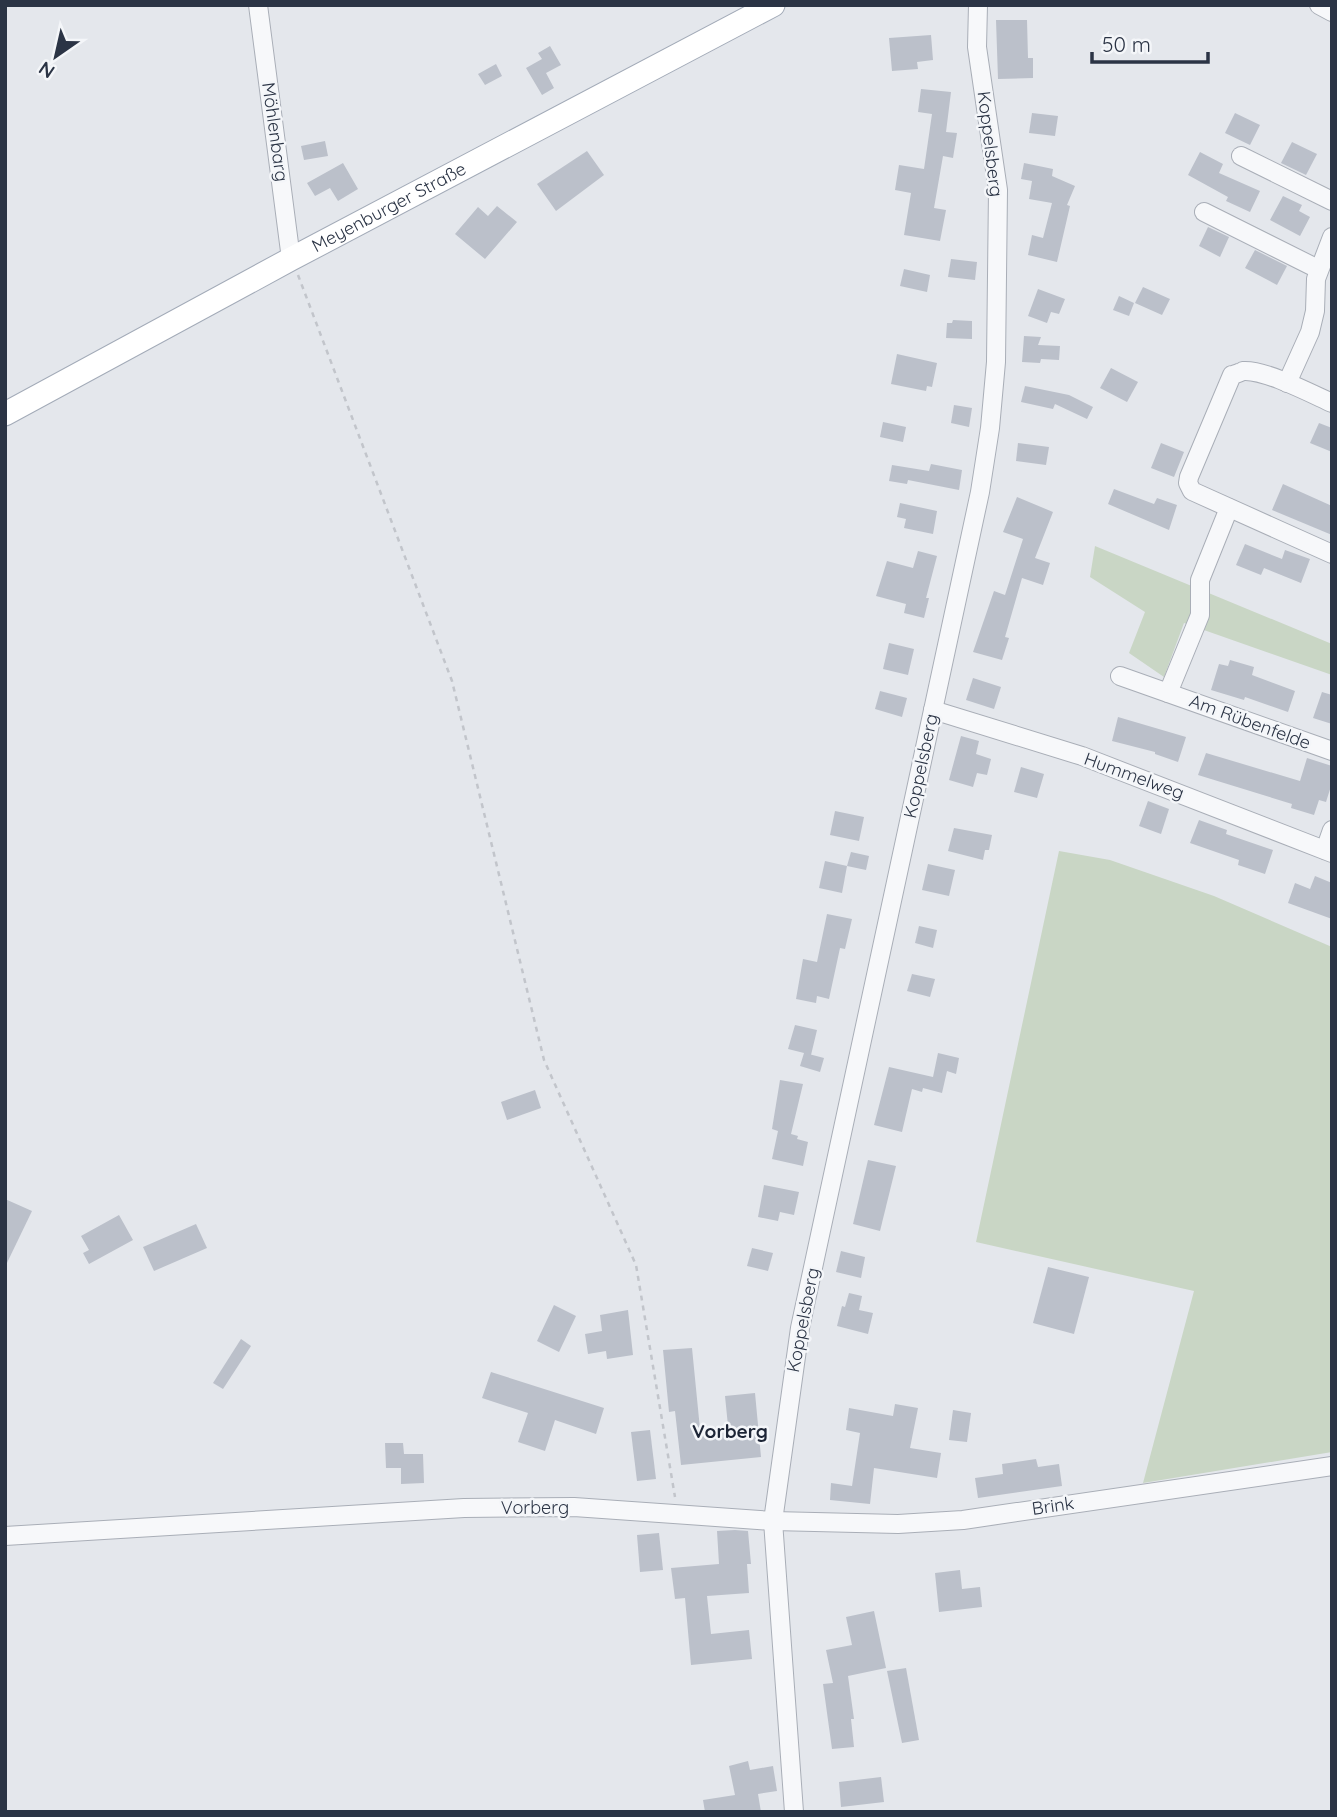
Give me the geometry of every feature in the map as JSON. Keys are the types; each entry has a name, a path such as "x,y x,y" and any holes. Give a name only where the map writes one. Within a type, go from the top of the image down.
{"main road":[{"name":"Meyenburger Straße","path":"5,414 291,259 773,5"}],"street":[{"name":"Möhlenbarg","path":"258,5 291,259"},
{"name":"Koppelsberg","path":"773,1521 800,1328 981,492 990,428 996,362 998,190 977,47 978,5"},
{"path":"1319,5 1332,12"},
{"path":"1241,156 1332,201"},
{"path":"1205,212 1318,269"},
{"path":"1287,383 1310,332 1315,311 1318,269 1332,237"},
{"path":"1332,402 1269,378 1242,371 1232,375 1188,484 1192,491 1332,554"},
{"name":"Am Rübenfelde","path":"1168,693 1200,615 1200,580 1229,508"},
{"name":"Am Rübenfelde","path":"1119,676 1332,751"},
{"name":"Hummelweg","path":"933,710 1082,756 1329,852"},
{"path":"1329,852 1332,830"},
{"name":"Brink","path":"773,1521 898,1524 963,1520 1332,1466"},
{"name":"Vorberg","path":"5,1536 464,1508 574,1507 773,1521"},
{"path":"773,1521 794,1812"}],"path":[{"path":"291,259 452,681 544,1060 636,1265 678,1515"}],"green space":[{"path":"1095,546 1332,644 1332,675 1184,623 1164,677 1129,653 1145,612 1090,577"},
{"path":"1059,851 1110,860 1214,896 1332,947 1332,1452 1143,1483 1194,1291 976,1242"}],"building":[{"path":"996,20 1027,20 1028,58 1033,58 1033,78 998,79"},
{"path":"931,35 933,60 917,62 918,69 892,71 889,38"},
{"path":"550,46 561,65 546,73 554,88 542,95 526,68 542,59 538,53"},
{"path":"496,64 502,76 485,85 478,74"},
{"path":"921,89 951,92 946,132 957,133 953,158 943,156 934,208 946,210 940,241 904,235 911,193 895,190 899,165 924,169 932,114 918,112"},
{"path":"1032,113 1058,116 1055,136 1029,133"},
{"path":"1235,113 1260,125 1250,145 1225,133"},
{"path":"325,141 328,156 304,160 301,146"},
{"path":"1292,142 1317,154 1306,175 1281,163"},
{"path":"587,151 604,175 556,211 537,184"},
{"path":"1200,152 1223,164 1219,173 1260,191 1250,212 1226,201 1228,197 1188,175"},
{"path":"343,163 358,189 338,201 330,188 315,196 307,183"},
{"path":"1024,163 1053,169 1052,176 1075,186 1067,205 1070,206 1057,262 1028,255 1032,235 1043,238 1052,203 1029,199 1032,181 1021,179"},
{"path":"1283,196 1302,205 1299,211 1310,217 1300,236 1270,220"},
{"path":"497,206 517,222 485,259 455,234 478,207 488,216"},
{"path":"1208,227 1229,237 1220,257 1199,246"},
{"path":"1255,250 1287,266 1277,285 1245,268"},
{"path":"951,259 977,262 975,280 948,277"},
{"path":"904,269 930,275 927,292 900,286"},
{"path":"1143,287 1170,299 1162,315 1135,303"},
{"path":"1038,289 1065,299 1059,314 1051,312 1047,323 1028,316"},
{"path":"1119,296 1134,303 1129,316 1113,310"},
{"path":"953,320 972,321 972,339 946,338 947,323 952,323"},
{"path":"1024,336 1041,337 1038,345 1060,346 1059,360 1022,362"},
{"path":"897,354 937,363 932,387 927,386 926,391 891,384"},
{"path":"1111,368 1138,382 1127,402 1100,388"},
{"path":"1025,386 1069,395 1093,407 1087,419 1055,404 1053,409 1021,402"},
{"path":"954,405 972,408 969,427 951,423"},
{"path":"883,422 906,427 903,442 880,437"},
{"path":"1319,423 1332,428 1332,452 1310,443"},
{"path":"1018,443 1049,447 1046,465 1016,461"},
{"path":"1161,443 1184,452 1174,477 1151,468"},
{"path":"931,464 962,470 959,490 908,480 907,484 889,481 892,465 929,471"},
{"path":"1283,484 1332,506 1332,535 1272,510"},
{"path":"1114,489 1154,504 1157,498 1177,505 1169,530 1108,504"},
{"path":"1017,497 1053,512 1035,558 1050,563 1043,585 1022,578 1005,637 1009,638 1002,660 973,652 994,591 1005,595 1023,539 1003,532"},
{"path":"900,503 937,511 933,534 904,528 906,519 897,517"},
{"path":"1245,544 1282,559 1285,550 1310,559 1301,583 1264,568 1261,575 1236,565"},
{"path":"918,551 937,556 926,598 929,598 924,618 904,613 906,604 876,596 887,561 913,568"},
{"path":"889,643 914,649 908,675 883,669"},
{"path":"1230,660 1254,667 1252,675 1295,691 1288,712 1245,697 1244,700 1211,690 1219,664 1228,666"},
{"path":"973,678 1001,687 994,709 966,700"},
{"path":"880,691 907,698 902,717 875,709"},
{"path":"1322,692 1332,695 1332,724 1313,718"},
{"path":"1118,717 1186,737 1178,762 1155,752 1112,741"},
{"path":"961,736 979,741 976,754 991,759 987,775 977,773 973,787 949,780"},
{"path":"1206,753 1300,781 1307,758 1332,766 1332,783 1326,802 1319,800 1314,815 1291,808 1292,804 1198,775"},
{"path":"1021,767 1044,774 1037,798 1014,792"},
{"path":"1148,801 1169,809 1161,834 1139,826"},
{"path":"835,811 864,817 859,841 830,835"},
{"path":"1199,820 1227,830 1226,834 1273,850 1265,874 1238,865 1239,860 1190,843"},
{"path":"954,828 992,835 989,850 985,850 983,860 948,851"},
{"path":"851,852 869,856 866,870 847,866"},
{"path":"825,861 847,866 842,893 819,888"},
{"path":"928,864 955,870 949,896 922,890"},
{"path":"1315,876 1332,883 1332,919 1288,903 1295,883 1310,889"},
{"path":"827,914 852,919 845,949 840,948 829,999 817,996 816,1003 796,999 803,959 817,962"},
{"path":"919,926 937,930 933,948 915,943"},
{"path":"912,974 935,979 930,997 907,991"},
{"path":"795,1025 817,1030 811,1055 824,1058 820,1072 800,1066 804,1053 788,1049"},
{"path":"938,1053 959,1058 956,1074 947,1071 942,1093 923,1088 922,1092 912,1089 902,1132 874,1125 889,1067 933,1077"},
{"path":"780,1080 803,1084 791,1134 808,1142 803,1166 772,1159 778,1131 772,1129"},
{"path":"535,1090 541,1108 507,1120 501,1102"},
{"path":"868,1160 896,1166 880,1231 853,1224"},
{"path":"764,1185 799,1192 794,1215 780,1212 778,1221 758,1217"},
{"path":"5,1199 32,1211 5,1267"},
{"path":"119,1215 133,1240 89,1264 83,1253 89,1250 81,1236"},
{"path":"196,1224 207,1248 154,1271 143,1247"},
{"path":"752,1248 773,1253 768,1271 747,1266"},
{"path":"841,1251 865,1257 861,1278 836,1272"},
{"path":"1048,1267 1089,1277 1074,1334 1033,1323"},
{"path":"849,1293 862,1296 859,1310 873,1313 868,1334 837,1326 842,1306 845,1307"},
{"path":"554,1305 576,1316 559,1352 537,1341"},
{"path":"628,1310 633,1355 607,1359 606,1351 588,1354 585,1334 602,1331 600,1315"},
{"path":"241,1339 251,1346 223,1389 213,1383"},
{"path":"692,1348 700,1429 728,1426 725,1396 755,1393 761,1457 681,1465 675,1411 669,1412 663,1350"},
{"path":"491,1372 604,1408 596,1434 555,1420 545,1451 518,1442 528,1413 482,1398"},
{"path":"895,1404 918,1408 910,1448 941,1453 937,1478 874,1468 870,1504 830,1500 831,1483 852,1486 860,1433 846,1430 849,1408 893,1416"},
{"path":"953,1410 971,1413 967,1442 949,1440"},
{"path":"650,1430 656,1479 637,1481 631,1432"},
{"path":"385,1443 403,1443 404,1454 423,1454 424,1483 401,1484 401,1468 386,1468"},
{"path":"1036,1459 1038,1467 1059,1464 1062,1486 978,1498 975,1478 1003,1474 1002,1464"},
{"path":"717,1531 748,1531 751,1564 747,1564 749,1593 707,1596 711,1634 749,1630 752,1659 691,1665 685,1598 675,1599 671,1568 719,1564"},
{"path":"659,1533 663,1570 640,1572 637,1535"},
{"path":"960,1570 962,1589 980,1587 982,1607 939,1612 935,1573"},
{"path":"874,1611 886,1668 848,1676 854,1719 851,1719 854,1747 832,1749 823,1684 833,1683 826,1650 852,1645 846,1617"},
{"path":"906,1668 919,1740 902,1743 887,1671"},
{"path":"748,1761 750,1770 773,1766 777,1791 758,1794 761,1812 705,1812 703,1800 735,1795 729,1766"},
{"path":"881,1777 884,1802 841,1807 839,1782"}],"district":[{"name":"Vorberg","path":"730,1431"}]}
